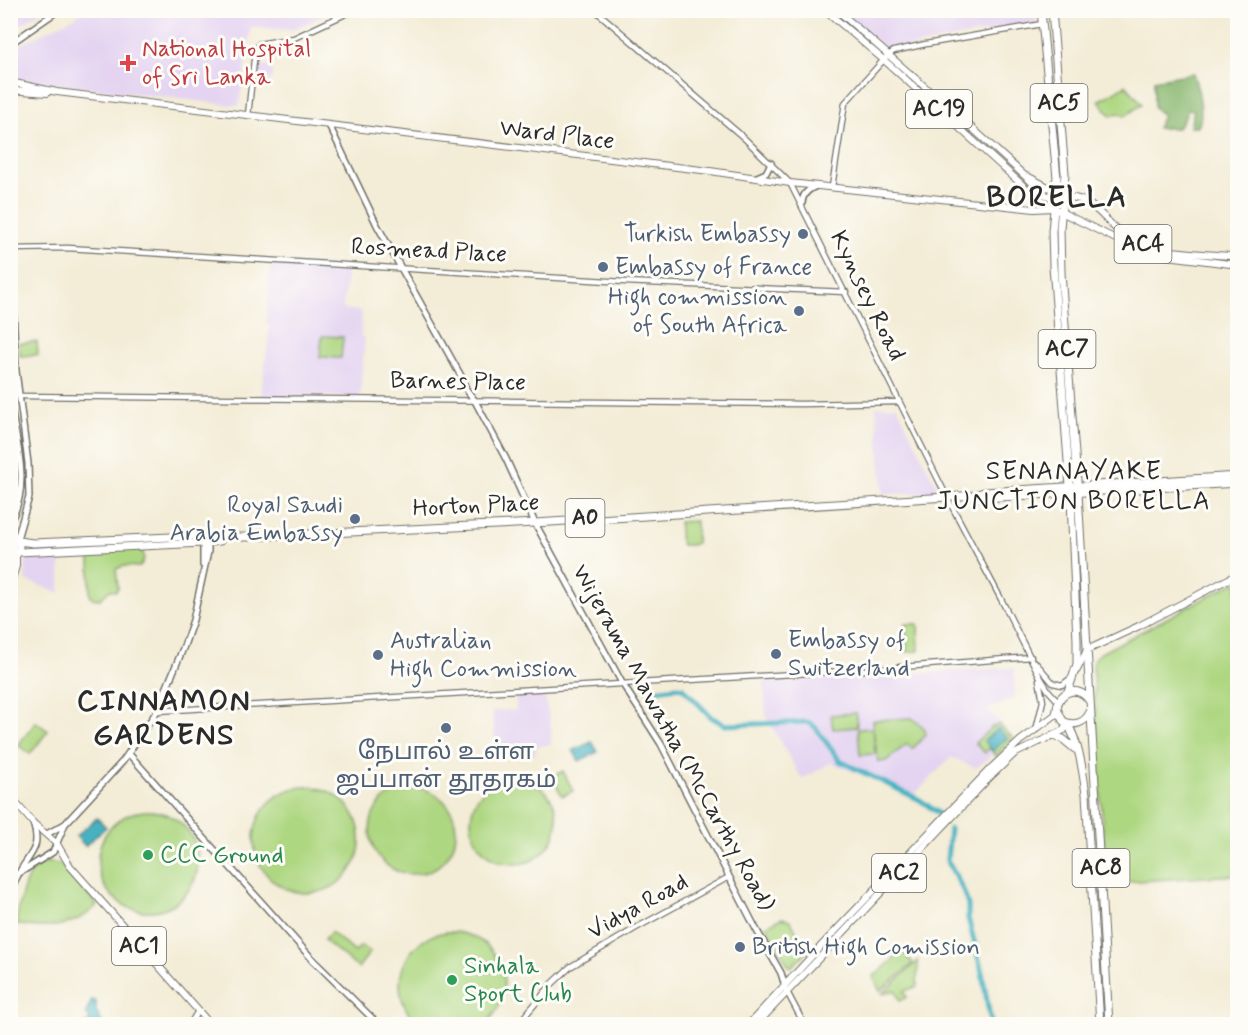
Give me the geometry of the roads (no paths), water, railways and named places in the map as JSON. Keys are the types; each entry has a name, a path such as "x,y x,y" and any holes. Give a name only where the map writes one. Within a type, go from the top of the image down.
{"highway":[{"name":"AC5","path":"1041,10 1057,178 1054,198"},
{"name":"AC5","path":"1052,10 1065,174 1063,196"},
{"path":"1028,177 1047,187 1052,187 1057,178"},
{"path":"1061,211 1063,196"},
{"path":"1053,208 1054,198"},
{"name":"AC7","path":"1053,208 1053,266 1074,490 1090,702"},
{"name":"AC7","path":"1061,211 1061,273 1074,490 1077,641 1076,673 1068,691"},
{"name":"A0","path":"947,498 974,495 984,498 1238,476"},
{"name":"A0","path":"1074,490 1238,483"},
{"name":"Horton Place","path":"15,556 205,539 218,535 223,537 535,523 947,498"},
{"path":"15,538 15,556"},
{"name":"Horton Place","path":"15,538 33,543 205,539"},
{"path":"1068,691 1084,693 1090,702 1090,712 1084,721 1073,724 1060,718 1057,710 1058,701 1068,691"},
{"name":"AC8","path":"1090,712 1109,1024"},
{"name":"AC8","path":"1067,723 1082,766 1087,801 1100,1024"},
{"path":"1053,735 1072,744 1077,751"}],"main road":[{"path":"10,44 59,10"},
{"name":"AC19","path":"825,10 886,57 1028,177 1046,195 1054,198"},
{"name":"AC19","path":"837,10 1024,187 1053,208"},
{"name":"Ward Place","path":"10,82 57,92"},
{"name":"Ward Place","path":"10,90 57,92 710,171 790,183 1034,209 1053,208"},
{"name":"Wijerama Mawatha (McCarthy Road)","path":"329,125 401,269 508,463 535,523 622,684 661,744 729,877 782,973 786,989"},
{"path":"755,178 766,173 771,163"},
{"path":"802,204 802,197 806,192 819,186"},
{"path":"1054,198 1063,196"},
{"name":"AC4","path":"1063,196 1076,197 1088,203 1127,238 1140,244 1159,249 1238,257"},
{"path":"1053,208 1061,211"},
{"name":"AC4","path":"1061,211 1136,249 1152,254 1238,265"},
{"path":"10,243 13,361 28,463 29,497 15,538"},
{"path":"10,401 20,465 20,486 16,510 10,521"},
{"path":"47,834 65,824 129,754 157,711 184,646 202,579 205,539"},
{"path":"10,585 16,566 15,556"},
{"path":"1076,673 1087,650 1139,626 1238,574"},
{"name":"AC2","path":"757,1024 786,989 981,778 1006,754 1055,715 1057,710"},
{"name":"AC2","path":"749,1024 786,989 1014,754 1064,730 1067,723"},
{"path":"129,754 314,961 378,1024"},
{"name":"AC1","path":"10,796 33,823 57,844 70,866 210,1024"},
{"path":"10,898 18,874 36,849 37,840 33,823"},
{"path":"10,877 53,852 65,824"}],"street":[{"path":"248,115 254,60 259,44 294,38 354,10"},
{"name":"Kynsey Road","path":"595,10 771,163 790,183 947,498 1048,690 1058,701"},
{"path":"832,187 845,102 886,57 894,51 926,44 1042,24"},
{"name":"Rosmead Place","path":"11,249 68,248 401,269 846,292"},
{"name":"Barnes Place","path":"18,396 795,404 898,402"},
{"path":"157,711 863,670 1031,657 1043,701 1036,730"},
{"name":"Kynsey Road","path":"1031,657 1053,683 1068,691"},
{"path":"1053,683 1065,684 1076,673"},
{"name":"Vidya Road","path":"518,1024 552,984 570,967 729,877"},
{"path":"786,989 804,1024"},
{"path":"190,1024 198,1011"}],"water":[{"path":"998,728 1007,738 993,751 984,741"},
{"path":"592,742 598,752 579,761 573,750"},
{"path":"97,818 106,827 85,846 76,836"},
{"path":"92,1000 96,1001 96,1011 103,1024 85,1024 90,1020 86,1013"}],"waterway":[{"path":"648,691 683,688 711,717 725,725 808,722 815,727 840,761 920,800 938,813"},
{"path":"950,829 947,860 963,890 968,905 968,918 982,972 991,1024"}],"place":[{"name":"National Hospital of Sri Lanka","path":"128,63"},
{"name":"Turkish Embassy","path":"803,234"},
{"name":"Embassy of France","path":"603,267"},
{"name":"High commission of South Africa","path":"799,311"},
{"name":"Royal Saudi Arabia Embassy","path":"355,519"},
{"name":"Embassy of Switzerland","path":"776,654"},
{"name":"Australian High Commission","path":"378,655"},
{"name":"நேபால் உள்ள ஜப்பான் தூதரகம்","path":"446,728"},
{"name":"CCC Ground","path":"148,855"},
{"name":"British High Comission","path":"740,947"},
{"name":"Sinhala Sport Club","path":"452,980"}],"district":[{"name":"BORELLA","path":"1057,197"},
{"name":"SENANAYAKE JUNCTION BORELLA","path":"1074,487"},
{"name":"CINNAMON GARDENS","path":"164,718"}]}
